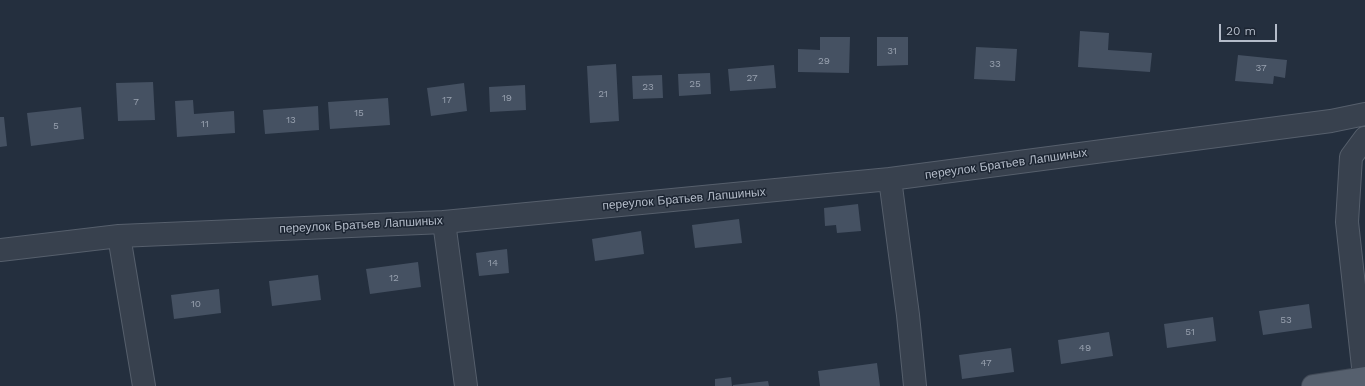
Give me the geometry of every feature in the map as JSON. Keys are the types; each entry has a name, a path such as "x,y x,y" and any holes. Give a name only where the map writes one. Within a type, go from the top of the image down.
{"main road":[{"path":"1313,386 1365,380"}],"street":[{"name":"переулок Братьев Лапшиных","path":"0,250 119,236 444,222 890,179 1331,121 1365,114"},
{"path":"1365,138 1351,157 1347,222 1365,380"},
{"path":"890,179 907,307 915,386"},
{"path":"444,222 466,386"},
{"path":"119,236 144,386"}],"building":[{"path":"1080,31 1109,33 1108,50 1152,53 1150,72 1078,67"},
{"path":"820,37 850,37 849,73 798,72 798,49 820,50"},
{"path":"877,37 908,37 908,65 877,66"},
{"path":"976,47 1017,49 1015,81 974,79"},
{"path":"1238,55 1287,60 1285,78 1274,76 1273,84 1235,81"},
{"path":"616,64 619,121 590,123 587,66"},
{"path":"774,65 776,88 730,91 728,69"},
{"path":"710,73 711,94 679,96 678,74"},
{"path":"662,75 663,98 633,99 632,76"},
{"path":"153,82 155,120 118,121 116,83"},
{"path":"464,83 467,111 431,116 427,88"},
{"path":"525,85 526,110 490,112 489,87"},
{"path":"388,98 390,125 330,129 328,102"},
{"path":"193,100 194,114 234,111 235,133 177,137 175,101"},
{"path":"318,106 319,130 265,134 263,110"},
{"path":"81,107 84,139 31,146 27,113"},
{"path":"0,117 4,117 7,146 0,147"},
{"path":"858,204 861,231 837,233 836,225 825,226 824,208"},
{"path":"739,219 742,243 695,248 692,225"},
{"path":"641,231 644,254 595,261 592,239"},
{"path":"507,249 509,273 479,276 476,253"},
{"path":"418,262 421,287 370,294 366,269"},
{"path":"318,275 321,300 272,306 269,281"},
{"path":"219,289 221,313 174,319 171,295"},
{"path":"1309,304 1312,328 1263,335 1259,311"},
{"path":"1213,317 1216,341 1167,348 1164,324"},
{"path":"1109,332 1113,356 1061,364 1058,340"},
{"path":"1011,348 1014,372 962,379 959,355"},
{"path":"877,363 880,386 820,386 818,371"},
{"path":"731,377 732,386 715,386 715,379"},
{"path":"768,381 769,386 733,386 733,385"}]}
